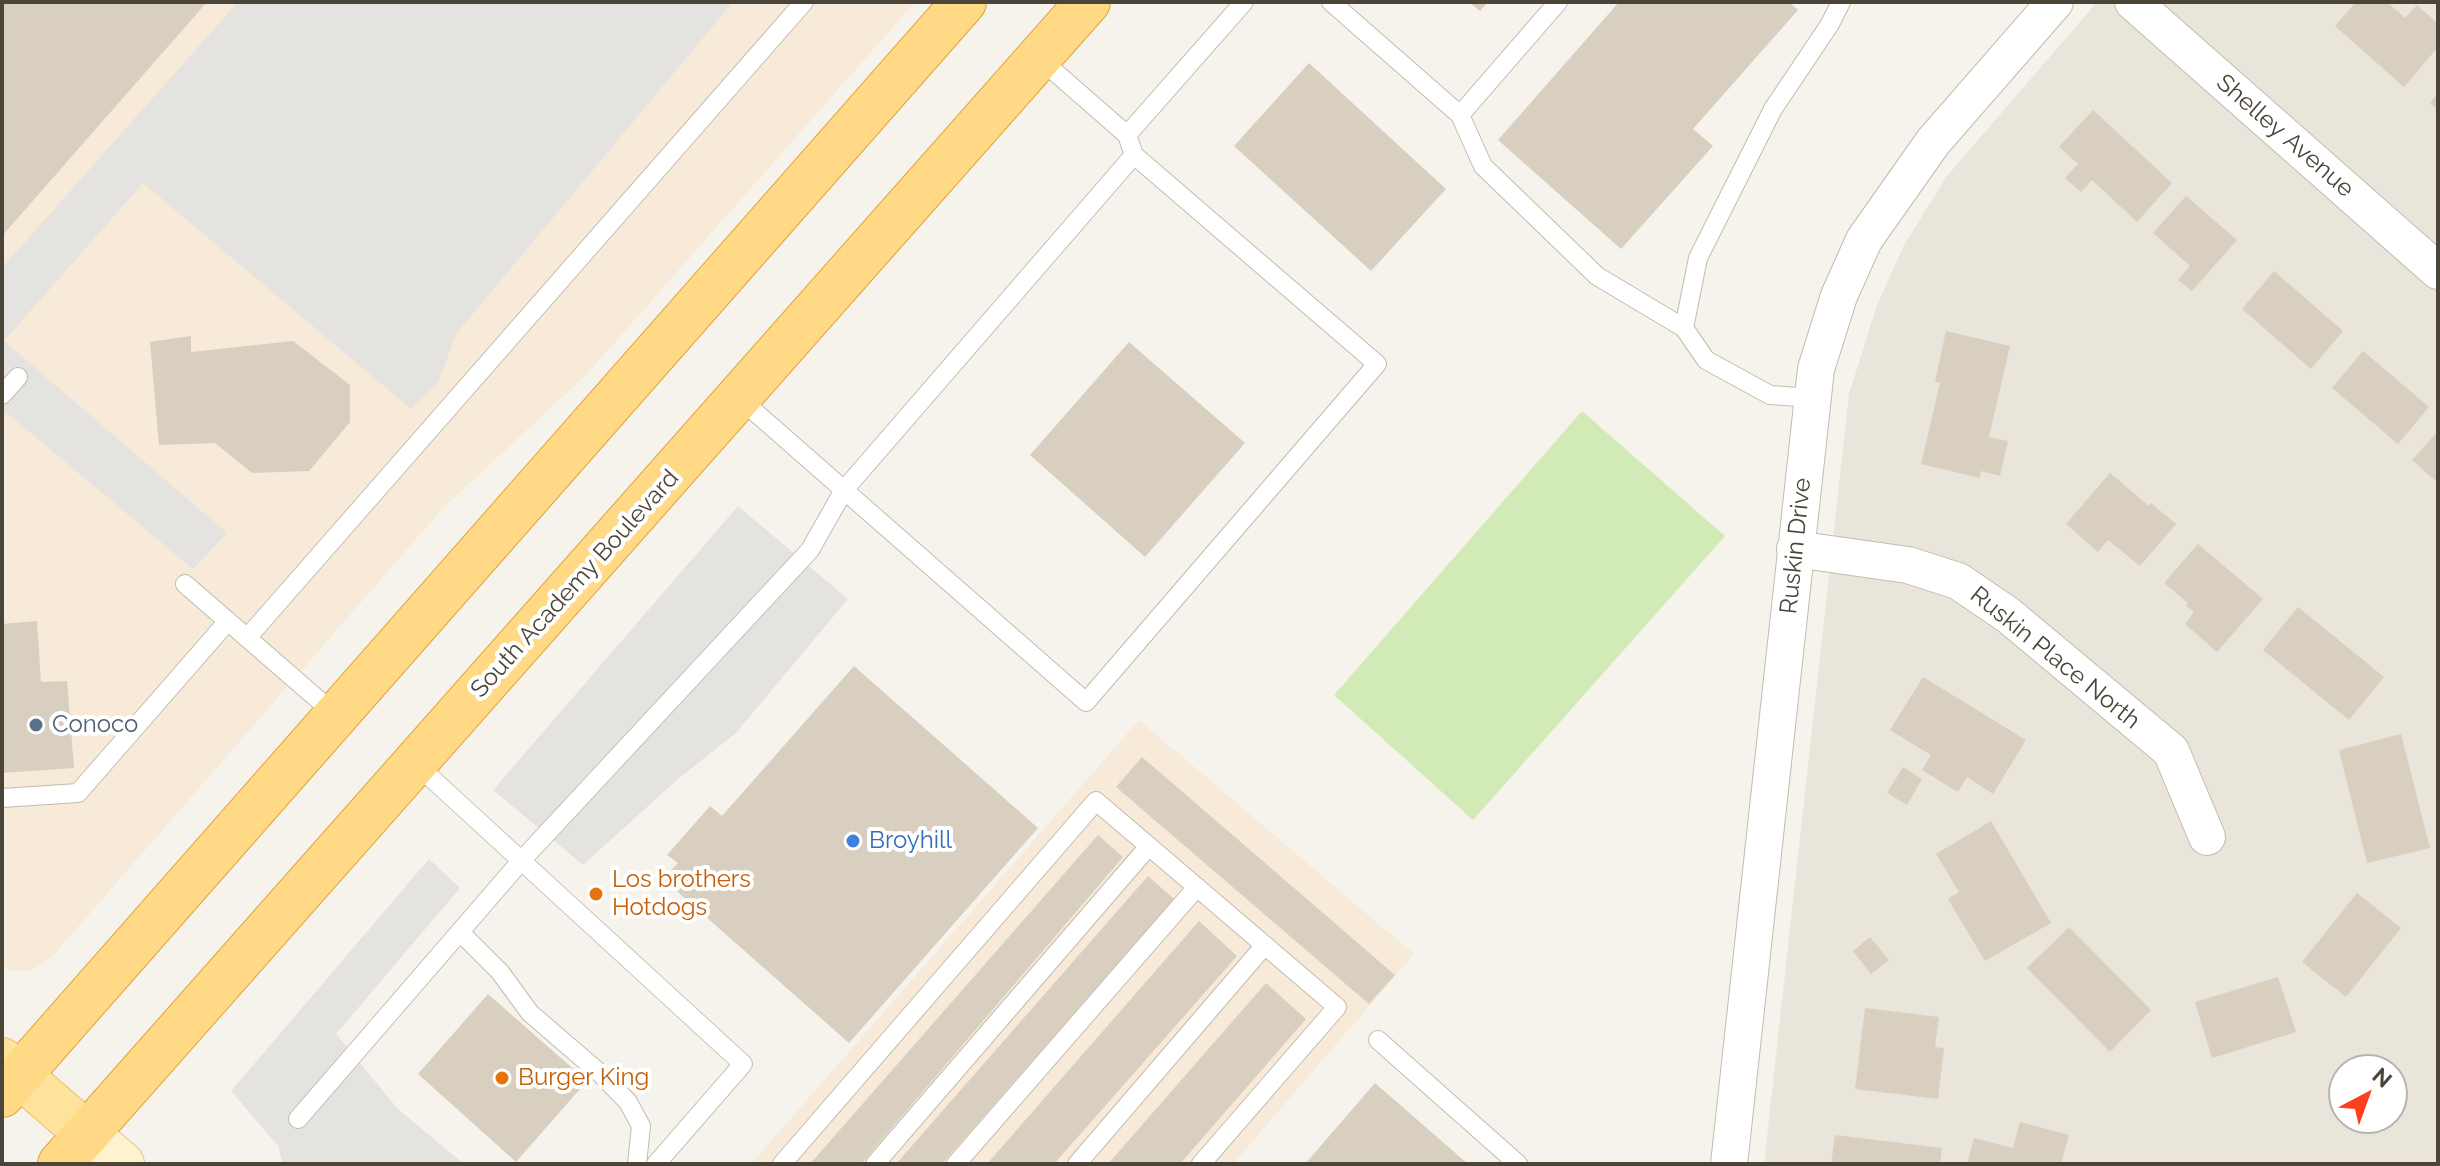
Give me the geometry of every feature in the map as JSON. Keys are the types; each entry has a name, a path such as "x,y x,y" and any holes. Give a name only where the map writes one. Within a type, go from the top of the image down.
{"highway":[{"path":"8,1077 336,715 964,2"},
{"name":"South Academy Boulevard","path":"73,1148 1088,2"}],"main road":[{"path":"8,1077 73,1148 122,1164"}],"street":[{"name":"Ruskin Drive","path":"1729,1164 1816,369 1839,296 1864,240 1933,142 2055,2"},
{"name":"Shelley Avenue","path":"2133,2 2438,271"},
{"name":"Ruskin Place North","path":"1795,549 1908,565 1958,581 2008,615 2171,751 2207,837"}],"lane":[{"path":"247,638 804,2"},
{"path":"1127,135 1244,2"},
{"path":"1331,2 1460,115 1483,166 1597,276 1684,328 1706,360 1770,395 1813,398"},
{"path":"1460,115 1558,2"},
{"path":"1684,328 1698,258 1773,109 1830,24 1841,2"},
{"path":"739,398 1086,702 1377,364 1134,155 1127,135 1039,58"},
{"path":"298,1119 521,861 810,550 844,490 1134,155"},
{"path":"2,395 18,377"},
{"path":"185,584 336,715"},
{"path":"2,798 78,793 228,621"},
{"path":"416,764 743,1064 656,1164"},
{"path":"782,1164 1096,801 1337,1007 1201,1164"},
{"path":"875,1164 1149,846"},
{"path":"956,1164 1197,887"},
{"path":"460,932 500,972 530,1013 602,1075 628,1102 641,1126 637,1164"},
{"path":"1077,1164 1265,945"},
{"path":"1378,1040 1518,1164"}],"shaded area":[{"path":"2,2 915,2 587,374 443,508 51,958 31,970 14,971 2,967"},
{"path":"238,2 733,2 456,334 438,383 411,409 143,183 4,341 227,533 193,569 2,409 2,268"},
{"path":"2097,2 2438,2 2438,1164 1764,1164 1849,394 1877,305 1904,245 1947,176"},
{"path":"738,506 848,599 736,733 678,779 583,865 493,790"},
{"path":"1139,720 1414,954 1233,1164 751,1164"},
{"path":"429,859 460,888 336,1034 398,1109 464,1164 282,1164 279,1147 231,1091"}],"green space":[{"path":"1582,411 1725,536 1473,820 1334,695"}],"building":[{"path":"2,2 207,2 2,236"},
{"path":"1469,2 1488,2 1480,11"},
{"path":"1619,2 1789,2 1798,10 1693,129 1713,146 1621,249 1498,140"},
{"path":"2356,2 2387,2 2405,18 2417,5 2438,24 2438,47 2404,87 2335,26"},
{"path":"1309,63 1446,189 1371,271 1234,146"},
{"path":"2438,94 2438,110 2430,103"},
{"path":"2093,110 2172,183 2137,222 2092,180 2081,192 2065,178 2078,164 2059,147"},
{"path":"2186,196 2237,240 2192,291 2178,280 2190,266 2153,233"},
{"path":"2274,271 2343,331 2311,369 2242,309"},
{"path":"1946,331 2010,346 1989,437 2008,441 2000,476 1981,471 1980,478 1921,464 1940,383 1935,382"},
{"path":"191,336 191,352 293,341 350,385 350,422 309,471 252,473 215,443 159,445 150,342"},
{"path":"1129,342 1245,443 1145,557 1030,455"},
{"path":"2363,351 2429,407 2398,444 2332,388"},
{"path":"2438,431 2438,483 2412,460"},
{"path":"2110,473 2176,524 2140,566 2108,540 2098,552 2066,524"},
{"path":"2198,544 2263,599 2217,652 2185,624 2194,612 2164,583"},
{"path":"2298,607 2384,677 2349,720 2263,650"},
{"name":"Conoco","path":"37,621 41,682 67,681 74,768 2,773 2,624"},
{"name":"Broyhill","path":"854,666 1038,828 849,1043 663,879 678,863 667,855 710,806 722,816"},
{"path":"1923,677 2026,740 1993,794 1967,777 1958,792 1922,770 1931,755 1890,730"},
{"path":"2401,734 2430,848 2367,863 2339,750"},
{"path":"1142,757 1395,975 1369,1004 1116,787"},
{"path":"1903,767 1922,779 1907,805 1887,793"},
{"path":"1991,821 2051,923 1985,961 1948,899 1959,892 1936,854"},
{"path":"1098,835 1123,857 861,1164 810,1164"},
{"path":"1148,876 1174,899 942,1164 896,1164"},
{"path":"2357,893 2401,928 2346,997 2302,962"},
{"path":"1199,921 1237,956 1054,1164 987,1164"},
{"path":"2069,927 2151,1010 2110,1052 2027,968"},
{"path":"1870,937 1889,960 1871,974 1853,951"},
{"path":"2278,977 2296,1032 2212,1058 2195,1002"},
{"path":"1266,983 1306,1019 1180,1164 1108,1164"},
{"name":"Burger King","path":"488,994 587,1081 516,1162 418,1074"},
{"path":"1865,1008 1939,1017 1935,1047 1944,1048 1938,1099 1855,1089"},
{"path":"1375,1083 1468,1164 1305,1164"},
{"path":"2020,1122 2069,1135 2061,1164 1967,1164 1974,1138 2013,1148"},
{"path":"1835,1135 1942,1148 1940,1164 1831,1164"}],"place":[{"name":"Conoco","path":"36,725"},
{"name":"Broyhill","path":"853,841"},
{"name":"Los brothers Hotdogs","path":"596,894"},
{"name":"Burger King","path":"502,1078"}]}
